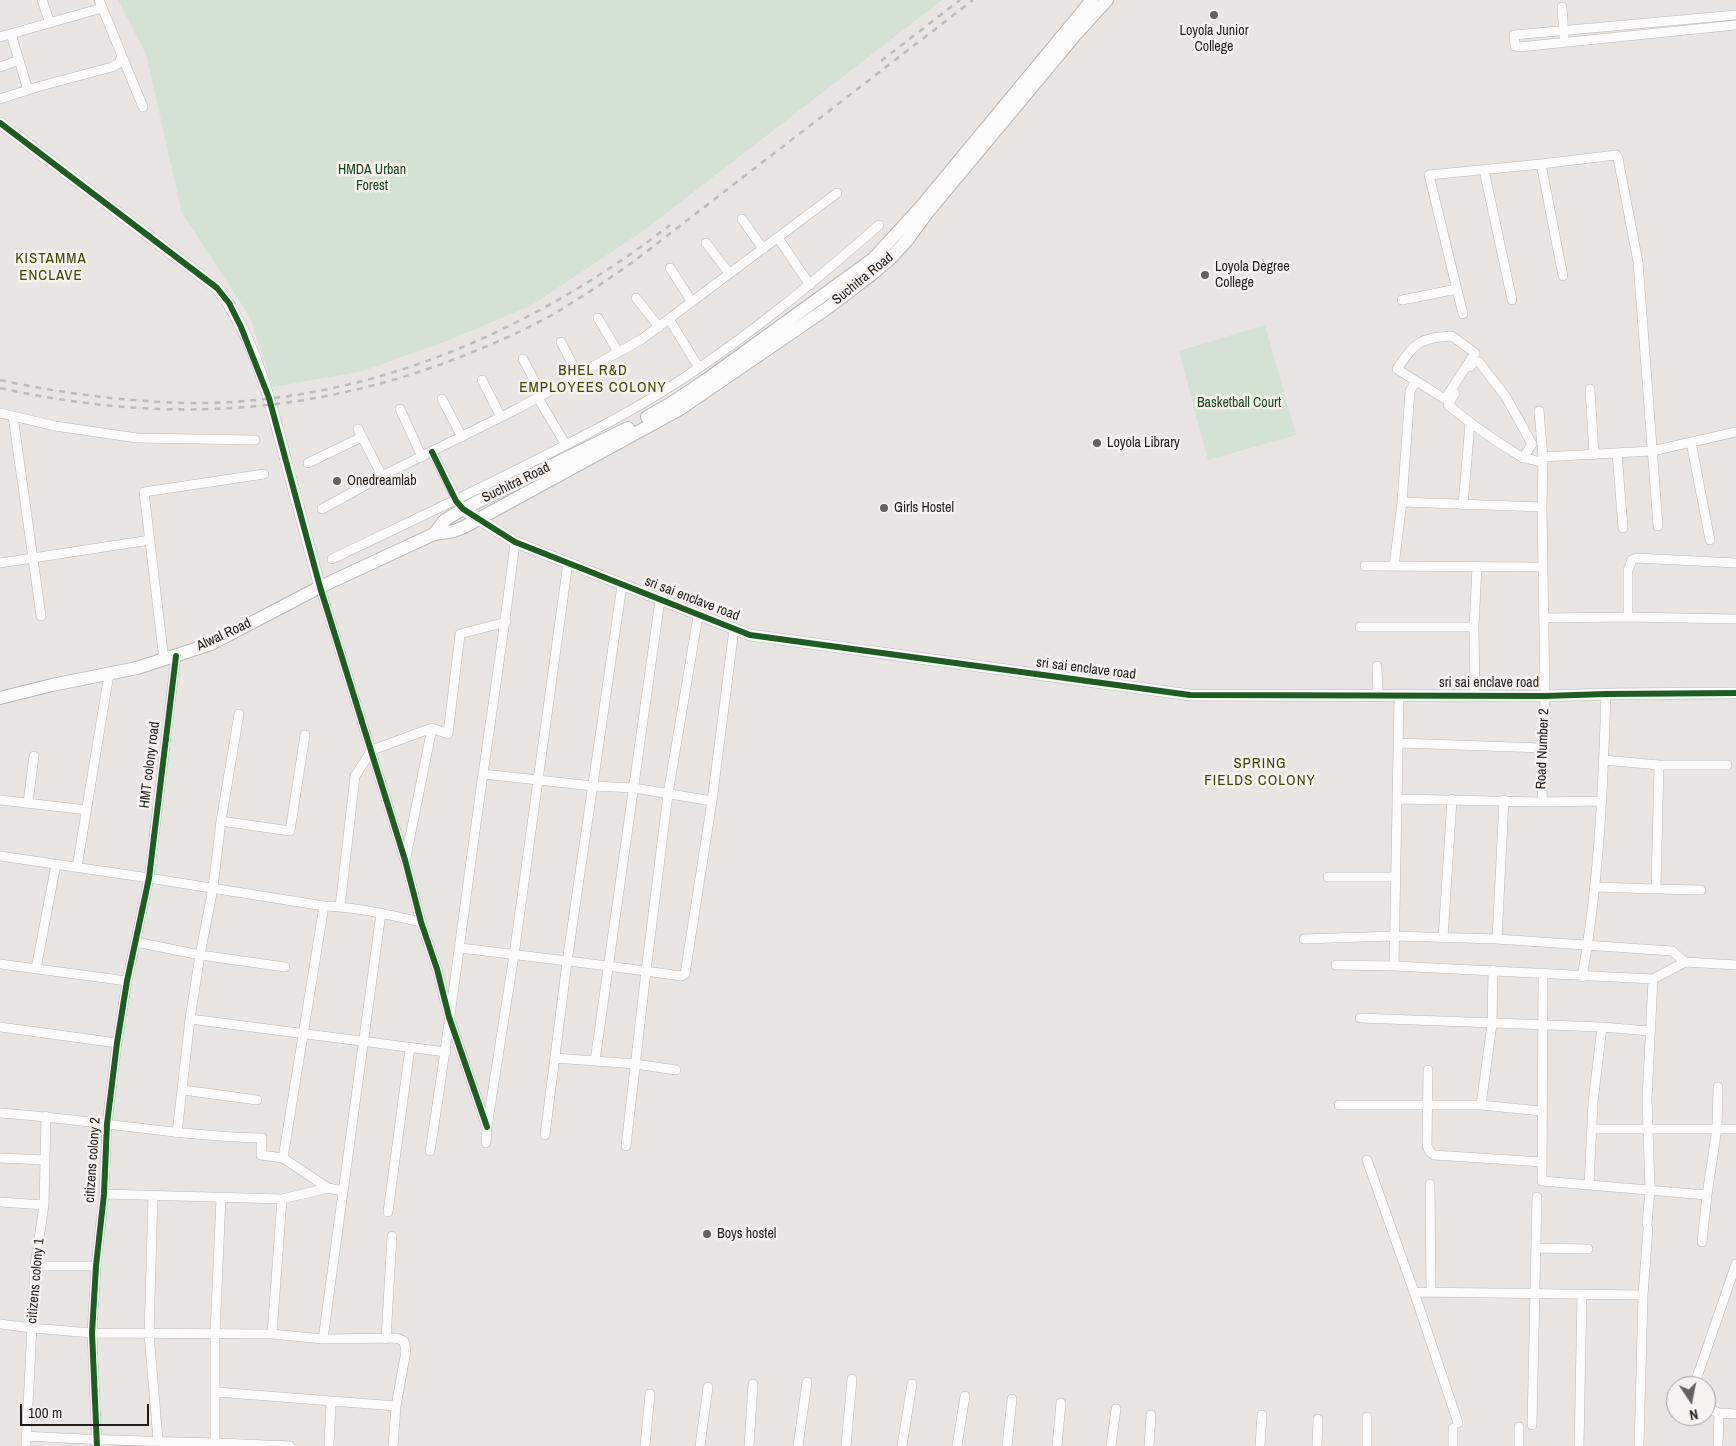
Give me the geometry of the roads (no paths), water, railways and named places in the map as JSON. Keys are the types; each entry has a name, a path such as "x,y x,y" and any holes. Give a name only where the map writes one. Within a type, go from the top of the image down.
{"main road":[{"name":"Suchitra Road","path":"434,534 454,531 478,520 680,409 826,309 871,275 891,258 908,239 924,211 1092,0"},
{"name":"Suchitra Road","path":"434,534 460,505 626,429 670,404 859,271 924,211 1107,0"},
{"name":"Alwal Road","path":"0,698 52,685 110,674 170,658 211,644 320,587 434,534"}],"street":[{"path":"42,0 50,23"},
{"path":"0,37 50,23 101,4 143,107"},
{"path":"1562,7 1565,43"},
{"path":"1736,15 1514,35 1517,47 1736,25"},
{"path":"1615,25 1616,37"},
{"path":"11,34 28,90"},
{"path":"0,99 112,68 119,63 122,56"},
{"path":"0,67 19,60"},
{"path":"0,123 217,288 229,304 241,327 269,398 320,587 405,860 421,922 437,969 449,1018 487,1127"},
{"path":"1463,314 1429,175 1613,155 1618,158 1638,262 1658,526"},
{"path":"1541,164 1563,276"},
{"path":"1484,170 1512,300"},
{"path":"322,509 382,476 502,417 642,339 837,193"},
{"path":"742,219 763,249"},
{"path":"332,558 460,505 620,416 699,368 734,344 810,285 879,225"},
{"path":"778,238 810,285"},
{"path":"706,243 729,274"},
{"path":"670,268 692,302"},
{"path":"1402,300 1457,289"},
{"path":"636,298 658,327"},
{"path":"598,318 618,352"},
{"path":"669,319 699,368"},
{"path":"1452,336 1475,353 1445,399 1416,381 1397,369 1412,347 1432,337 1452,336"},
{"path":"561,342 578,375"},
{"path":"523,359 566,445"},
{"path":"1523,458 1532,444 1506,397 1474,361 1448,405 1470,423 1523,458 1543,460 1652,450 1736,432"},
{"path":"482,380 502,417"},
{"path":"1394,566 1402,502 1410,391 1416,381"},
{"path":"1590,389 1594,455"},
{"path":"442,399 462,437"},
{"path":"400,409 422,458"},
{"name":"Road Number 2","path":"1539,410 1543,460 1542,507 1545,618 1542,802"},
{"path":"0,413 55,426 137,438 255,440"},
{"path":"13,416 41,616"},
{"path":"1464,505 1470,423"},
{"path":"358,429 382,476"},
{"path":"308,463 362,438"},
{"path":"1691,442 1710,540"},
{"path":"432,452 460,505"},
{"path":"1617,453 1623,528"},
{"name":"HMT colony road","path":"149,878 170,658 144,492 264,474"},
{"path":"1402,502 1542,507"},
{"name":"sri sai enclave road","path":"460,505 478,520 515,542 750,636 1190,695 1545,696 1736,692"},
{"path":"0,563 150,540"},
{"path":"430,1151 446,1052 449,1018 483,774 506,622 515,542"},
{"path":"1628,617 1628,570 1632,560 1636,558 1736,563"},
{"path":"486,1143 568,562"},
{"path":"1364,566 1543,567"},
{"path":"1475,695 1474,627 1477,566"},
{"path":"545,1135 567,962 622,585"},
{"path":"595,1061 660,600"},
{"path":"626,1146 634,1064 668,794 698,616"},
{"path":"1545,618 1736,619"},
{"path":"340,907 355,776 372,750 432,728 448,734 460,634 506,622"},
{"path":"1360,627 1474,627"},
{"path":"460,948 567,962 608,965 680,976 685,974 712,801 734,629"},
{"path":"1377,666 1378,696"},
{"path":"77,867 110,674"},
{"path":"1582,977 1596,887 1602,802 1606,694"},
{"path":"1394,966 1399,696"},
{"path":"177,1133 190,1019 213,888 221,821 239,714"},
{"path":"405,860 432,728"},
{"path":"221,821 290,831 305,735"},
{"path":"1399,743 1543,748"},
{"path":"28,803 34,756"},
{"path":"1604,760 1659,765 1727,765"},
{"path":"1656,889 1659,765"},
{"path":"483,774 593,786 634,788 712,801"},
{"path":"1398,798 1602,802"},
{"path":"1443,938 1452,799"},
{"path":"0,800 87,810"},
{"path":"1497,939 1504,800"},
{"path":"0,856 380,913 421,922"},
{"path":"36,968 56,864"},
{"path":"1328,877 1395,877"},
{"name":"citizens colony 2","path":"97,1443 92,1333 96,1266 104,1194 107,1124 127,981 149,878"},
{"path":"1596,887 1701,890"},
{"path":"283,1158 324,906"},
{"path":"323,1338 380,913"},
{"path":"1304,939 1394,936 1497,939 1672,951 1685,962"},
{"path":"136,942 200,955 285,967"},
{"path":"1336,965 1493,970 1582,977 1653,979 1685,962 1736,964"},
{"path":"0,964 127,981"},
{"path":"1481,1105 1492,1024 1493,970"},
{"path":"1543,974 1542,1181 1707,1195"},
{"path":"1639,1446 1643,1295 1650,1190 1647,1129 1649,1032 1653,979"},
{"path":"1360,1018 1602,1027 1649,1032"},
{"path":"190,1019 446,1052"},
{"path":"0,1027 117,1043"},
{"path":"1589,1185 1593,1102 1602,1027"},
{"path":"388,1212 410,1048"},
{"path":"555,1058 634,1064 676,1070"},
{"path":"1428,1070 1426,1146 1430,1152 1434,1154 1542,1162"},
{"path":"1702,1242 1707,1195 1718,1128 1718,1087"},
{"path":"183,1090 257,1100"},
{"path":"1340,1105 1481,1105 1541,1111"},
{"path":"0,1113 46,1116 177,1133 262,1138 261,1155 264,1157 283,1158 328,1188 342,1191"},
{"name":"citizens colony 1","path":"26,1446 35,1266 44,1204 46,1116"},
{"path":"1592,1129 1736,1129"},
{"path":"0,1158 44,1160"},
{"path":"1367,1160 1414,1292 1456,1425 1453,1446"},
{"path":"1430,1184 1430,1292"},
{"path":"104,1194 282,1199 328,1188"},
{"path":"152,1196 149,1334 158,1440"},
{"path":"1532,1425 1537,1196"},
{"path":"215,1441 215,1334 221,1198"},
{"path":"272,1334 282,1199"},
{"path":"0,1202 44,1204"},
{"path":"386,1339 392,1236"},
{"path":"1536,1248 1588,1249"},
{"path":"1697,1376 1736,1264"},
{"path":"35,1266 96,1266"},
{"path":"1414,1292 1643,1295"},
{"path":"1579,1446 1582,1295"},
{"path":"0,1324 92,1333 272,1334 323,1338 396,1338 404,1341 406,1350 396,1406 393,1446"},
{"path":"846,1446 852,1379"},
{"path":"798,1446 807,1382"},
{"path":"748,1446 753,1384"},
{"path":"902,1446 912,1384"},
{"path":"700,1446 708,1387"},
{"path":"216,1392 396,1406"},
{"path":"645,1446 650,1394"},
{"path":"956,1446 965,1396"},
{"path":"1007,1446 1012,1399"},
{"path":"329,1446 331,1402"},
{"path":"1057,1446 1061,1403"},
{"path":"1111,1446 1116,1409"},
{"path":"1716,1412 1736,1414"},
{"path":"1718,1446 1719,1413"},
{"path":"1149,1446 1151,1415"},
{"path":"1260,1446 1262,1415"},
{"path":"1368,1417 1368,1446"},
{"path":"1317,1446 1318,1419"},
{"path":"1519,1427 1519,1446"},
{"path":"26,1436 97,1443 158,1440 215,1441 290,1446"}],"railway":[{"path":"881,61 960,0"},
{"path":"0,388 57,399 114,406 170,409 225,408 281,403 336,394 392,380 473,352 550,316 633,262 973,0"},
{"path":"0,380 91,396 183,403 250,401 315,392 379,376 441,356 502,330 560,299 616,264 670,225"}],"place":[{"name":"Loyola Junior College","path":"1214,15"},
{"name":"Loyola Degree College","path":"1205,275"},
{"name":"Loyola Library","path":"1097,443"},
{"name":"Onedreamlab","path":"337,481"},
{"name":"Girls Hostel","path":"884,508"},
{"name":"Boys hostel","path":"707,1234"}],"district":[{"name":"KISTAMMA ENCLAVE","path":"51,268"},
{"name":"BHEL R&D EMPLOYEES COLONY","path":"593,380"},
{"name":"SPRING FIELDS COLONY","path":"1260,772"}],"park label":[{"name":"HMDA Urban Forest","path":"372,178"},
{"name":"Basketball Court","path":"1239,403"}]}
